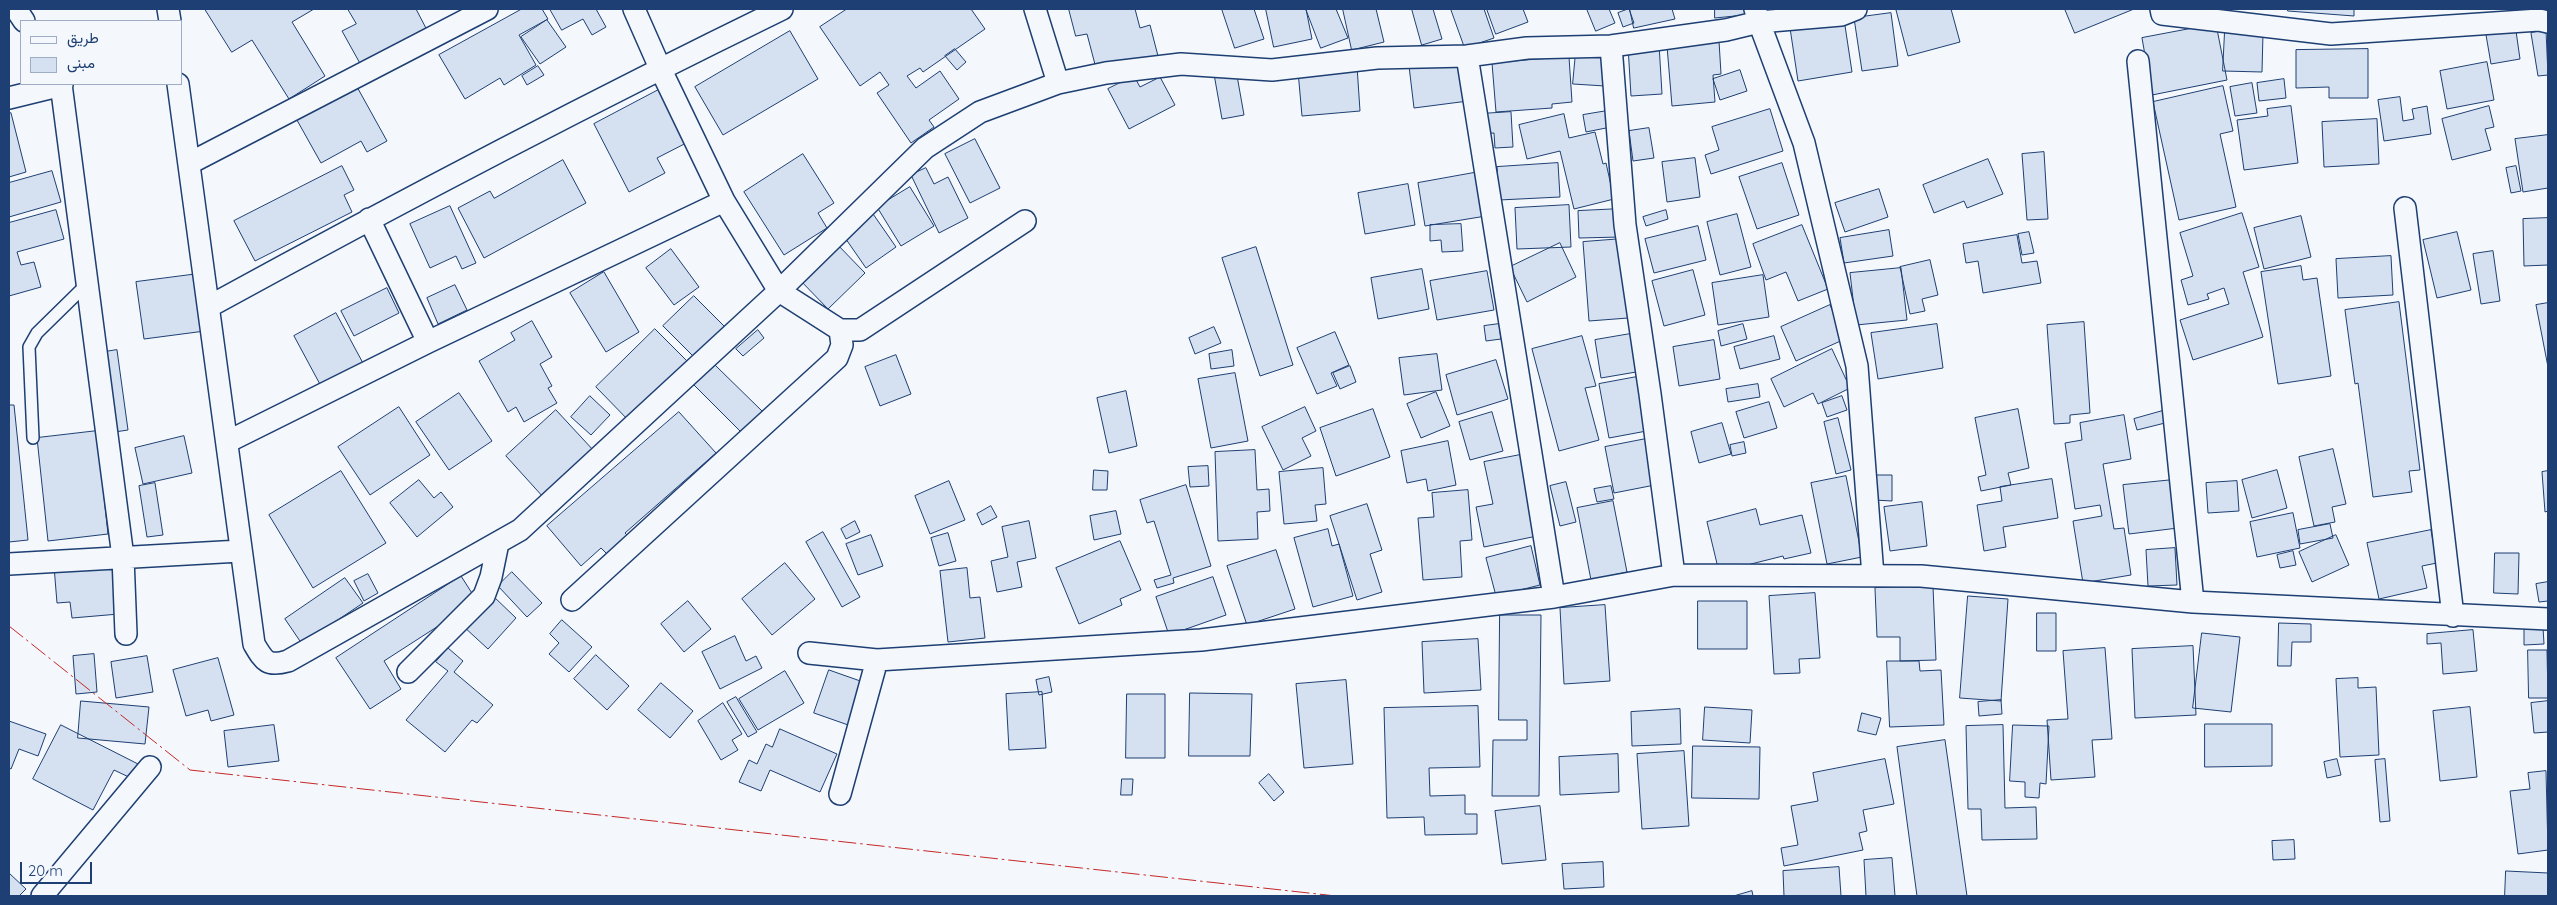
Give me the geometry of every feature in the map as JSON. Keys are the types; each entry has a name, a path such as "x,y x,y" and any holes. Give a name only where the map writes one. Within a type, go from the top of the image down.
{"street":[{"path":"16,9 23,20"},
{"path":"190,163 487,9"},
{"path":"634,9 724,201 779,291 840,330 860,330 1025,221"},
{"path":"210,306 369,219 660,68 782,9"},
{"path":"1035,9 1058,83"},
{"path":"178,85 210,306 240,550 254,644 263,660 276,665 288,661 520,530 779,291 925,148 980,112 1058,83 1106,73 1181,64 1272,70 1377,58 1467,56 1527,48 1611,46 1726,30 1757,15 1841,15 1856,9"},
{"path":"2161,9 2162,14 2331,34 2529,21 2548,22"},
{"path":"1757,15 1804,143 1857,366 1873,576"},
{"path":"1611,46 1625,224 1674,575"},
{"path":"1467,56 1554,597"},
{"path":"2138,60 2193,602"},
{"path":"9,98 58,85"},
{"path":"62,85 123,557 126,634"},
{"path":"228,442 428,342 724,201"},
{"path":"2405,208 2453,616"},
{"path":"369,219 428,342"},
{"path":"572,600 837,358 842,345 840,330"},
{"path":"408,672 484,596 491,577 498,543"},
{"path":"9,564 240,550"},
{"path":"809,653 878,660 1201,640 1554,597 1674,575 1921,576 2193,602 2548,620"},
{"path":"840,794 878,660"},
{"path":"42,896 150,767"}],"lane":[{"path":"33,438 29,347 37,333 88,283"}],"building":[{"path":"205,9 314,9 292,22 325,76 289,99 252,40 232,52"},
{"path":"348,9 416,9 428,32 362,67 342,31 356,24"},
{"path":"522,9 542,9 548,19 519,35 536,65 504,85 500,78 465,99 439,55"},
{"path":"550,9 596,9 606,27 592,35 583,19 562,30"},
{"path":"847,9 971,9 985,29 923,72 920,68 907,76 916,88 940,71 959,99 929,120 934,127 911,143 877,93 889,85 880,72 860,86 820,27"},
{"path":"1069,9 1135,9 1140,28 1150,25 1158,56 1097,72 1087,34 1076,36"},
{"path":"1222,9 1254,9 1264,39 1235,48"},
{"path":"1266,9 1306,9 1312,39 1274,47"},
{"path":"1306,9 1336,9 1348,38 1321,48"},
{"path":"1343,9 1376,9 1384,42 1352,50"},
{"path":"1412,9 1433,9 1442,39 1422,45"},
{"path":"1451,9 1484,9 1494,38 1465,48"},
{"path":"1487,9 1523,9 1528,22 1496,34"},
{"path":"1587,9 1609,9 1615,23 1596,31"},
{"path":"1629,9 1634,23 1623,27 1618,13"},
{"path":"1630,9 1672,9 1675,19 1634,28"},
{"path":"1715,9 1744,9 1745,15 1715,18"},
{"path":"1951,9 1960,42 1908,56 1896,10"},
{"path":"2065,9 2134,9 2075,33"},
{"path":"2288,9 2354,9 2354,16 2288,11"},
{"path":"1891,13 1898,66 1862,71 1854,18"},
{"path":"1844,19 1852,72 1798,81 1790,28"},
{"path":"547,20 566,47 540,64 521,37"},
{"path":"2216,24 2227,80 2152,95 2142,38"},
{"path":"2515,24 2520,59 2491,64 2485,29"},
{"path":"2546,30 2548,75 2538,76 2531,33"},
{"path":"790,31 818,79 723,135 695,87"},
{"path":"2225,31 2263,33 2262,72 2223,71"},
{"path":"1719,41 1721,74 1713,75 1715,102 1672,106 1667,46"},
{"path":"1659,44 1662,94 1631,96 1628,46"},
{"path":"955,49 966,62 957,70 945,56"},
{"path":"2368,49 2368,98 2329,98 2329,87 2296,88 2296,50"},
{"path":"1576,52 1607,54 1605,86 1573,84"},
{"path":"1569,57 1572,102 1552,104 1552,108 1496,112 1492,63"},
{"path":"1462,58 1468,101 1414,108 1409,66"},
{"path":"2487,62 2494,100 2447,109 2440,71"},
{"path":"538,66 544,75 527,85 522,76"},
{"path":"1357,66 1360,111 1302,116 1298,71"},
{"path":"1236,70 1244,115 1222,119 1214,74"},
{"path":"1740,70 1747,91 1720,100 1713,79"},
{"path":"1134,76 1140,87 1160,77 1175,105 1129,129 1108,89"},
{"path":"2284,79 2286,98 2259,101 2257,83"},
{"path":"2252,83 2257,113 2235,116 2230,87"},
{"path":"356,85 387,141 367,152 361,141 321,163 293,113"},
{"path":"666,86 694,139 657,158 665,173 629,192 594,124"},
{"path":"2223,86 2233,131 2220,134 2236,207 2179,220 2153,102"},
{"path":"2400,97 2403,121 2414,119 2412,109 2427,106 2431,134 2384,141 2378,100"},
{"path":"2291,106 2298,163 2244,170 2237,120 2268,116 2267,109"},
{"path":"2489,106 2494,127 2485,129 2491,150 2452,160 2442,119"},
{"path":"1770,109 1783,151 1711,174 1705,155 1719,150 1712,127"},
{"path":"1613,110 1616,126 1586,132 1583,115"},
{"path":"1511,112 1513,147 1495,148 1494,133 1481,134 1480,114"},
{"path":"11,113 26,172 9,177 9,114"},
{"path":"1564,114 1569,138 1595,132 1603,164 1606,163 1614,199 1574,209 1560,151 1527,159 1519,125"},
{"path":"2377,119 2379,164 2324,167 2322,122"},
{"path":"1649,128 1654,158 1633,161 1629,131"},
{"path":"2548,135 2548,188 2523,192 2515,139"},
{"path":"975,139 1000,188 970,203 945,154"},
{"path":"2044,152 2048,219 2027,220 2022,154"},
{"path":"803,154 834,203 818,213 827,228 784,255 744,192"},
{"path":"1695,158 1700,197 1667,202 1662,162"},
{"path":"1988,159 2003,194 1967,208 1964,201 1934,213 1923,185"},
{"path":"563,160 586,203 484,258 458,208 490,191 494,198"},
{"path":"1558,163 1560,197 1499,200 1497,167"},
{"path":"1782,163 1799,215 1757,229 1739,177"},
{"path":"342,166 354,190 344,195 352,212 255,261 234,221"},
{"path":"2516,166 2521,191 2511,193 2506,168"},
{"path":"926,168 934,184 948,177 968,218 939,233 911,175"},
{"path":"52,171 61,202 9,217 9,183"},
{"path":"1479,172 1486,216 1425,226 1418,183"},
{"path":"1408,184 1415,225 1365,234 1358,193"},
{"path":"910,187 934,226 901,246 877,207"},
{"path":"1879,189 1888,217 1845,232 1835,203"},
{"path":"1569,205 1571,247 1517,249 1515,208"},
{"path":"450,206 476,263 462,269 456,256 430,268 410,224"},
{"path":"1620,209 1621,237 1579,238 1578,211"},
{"path":"56,210 64,239 17,252 21,265 34,262 41,287 9,296 9,223"},
{"path":"1666,210 1668,219 1646,226 1643,217"},
{"path":"871,211 896,247 866,268 841,232"},
{"path":"2242,213 2259,267 2243,272 2263,337 2193,360 2180,320 2229,304 2224,288 2207,294 2209,299 2188,305 2181,280 2193,276 2180,233"},
{"path":"1737,214 1751,267 1720,275 1707,222"},
{"path":"2301,216 2311,257 2264,269 2254,228"},
{"path":"2548,218 2548,265 2524,266 2523,219"},
{"path":"1461,224 1463,251 1442,252 1441,240 1430,241 1430,225"},
{"path":"1802,225 1828,289 1798,301 1786,272 1766,280 1753,244"},
{"path":"1698,226 1706,260 1654,273 1645,239"},
{"path":"1889,230 1893,256 1844,263 1840,238"},
{"path":"2029,232 2034,253 2022,255 2018,234"},
{"path":"2457,232 2471,290 2437,298 2423,240"},
{"path":"2017,235 2022,263 2037,261 2041,283 1983,293 1978,261 1966,263 1963,244"},
{"path":"1622,239 1628,318 1589,321 1583,242"},
{"path":"834,241 865,273 828,309 797,277"},
{"path":"1560,243 1576,277 1527,302 1510,267"},
{"path":"1256,247 1293,365 1260,376 1222,258"},
{"path":"671,249 699,287 674,305 646,268"},
{"path":"2493,251 2500,301 2481,304 2473,254"},
{"path":"2391,256 2393,295 2338,298 2336,259"},
{"path":"1930,260 1938,295 1922,299 1925,311 1910,314 1900,267"},
{"path":"2301,266 2303,280 2317,278 2331,376 2278,384 2261,272"},
{"path":"1901,268 1907,320 1856,325 1850,273"},
{"path":"1422,269 1429,309 1378,319 1371,278"},
{"path":"1693,270 1705,315 1664,326 1652,281"},
{"path":"1487,271 1494,310 1437,320 1430,281"},
{"path":"604,272 639,332 606,352 570,293"},
{"path":"198,274 205,331 144,339 136,282"},
{"path":"1763,275 1769,317 1718,325 1712,283"},
{"path":"455,285 467,310 438,324 427,298"},
{"path":"387,288 399,313 354,336 341,311"},
{"path":"694,296 727,329 696,359 663,326"},
{"path":"2399,302 2420,470 2409,471 2412,492 2373,497 2358,383 2355,384 2345,310"},
{"path":"2548,303 2548,367 2536,305"},
{"path":"1830,305 1845,339 1796,361 1781,327"},
{"path":"336,313 364,365 322,388 294,336"},
{"path":"532,321 552,357 540,364 552,386 548,388 557,403 524,422 516,407 508,412 479,361 515,340 511,333"},
{"path":"2084,322 2090,413 2070,415 2070,423 2054,424 2047,325"},
{"path":"1499,324 1501,339 1486,341 1484,326"},
{"path":"1743,324 1747,339 1721,346 1718,331"},
{"path":"1937,324 1943,368 1878,379 1871,333"},
{"path":"1214,327 1221,343 1195,354 1189,338"},
{"path":"655,329 691,365 632,424 596,387"},
{"path":"758,330 764,338 743,356 736,349"},
{"path":"1335,332 1349,365 1331,373 1337,386 1317,394 1297,348"},
{"path":"1636,333 1642,371 1601,378 1595,340"},
{"path":"1582,336 1596,386 1585,388 1599,440 1559,451 1532,349"},
{"path":"1774,336 1780,359 1740,369 1734,347"},
{"path":"1714,340 1720,379 1679,386 1673,347"},
{"path":"1832,349 1850,388 1818,404 1813,393 1784,407 1771,379"},
{"path":"117,350 128,430 108,433 98,353"},
{"path":"1232,350 1234,366 1211,369 1209,354"},
{"path":"1437,354 1442,390 1404,395 1399,358"},
{"path":"896,355 911,394 880,406 865,367"},
{"path":"1496,360 1508,399 1457,415 1446,375"},
{"path":"715,365 762,411 741,432 694,385"},
{"path":"1350,366 1356,382 1340,389 1333,373"},
{"path":"1235,373 1248,441 1211,448 1198,379"},
{"path":"1642,376 1652,430 1609,438 1599,384"},
{"path":"1758,384 1760,397 1728,402 1726,389"},
{"path":"1126,391 1137,446 1109,453 1097,398"},
{"path":"1436,392 1450,426 1421,438 1407,404"},
{"path":"459,393 492,441 449,470 416,422"},
{"path":"590,396 610,415 591,435 571,417"},
{"path":"1842,396 1847,410 1827,417 1822,403"},
{"path":"1769,402 1777,428 1744,438 1736,412"},
{"path":"9,405 14,405 28,540 9,542"},
{"path":"399,407 430,455 370,495 338,447"},
{"path":"1305,407 1316,431 1302,438 1311,456 1283,470 1262,427"},
{"path":"1373,409 1390,457 1336,476 1320,428"},
{"path":"2018,409 2029,468 2008,473 2011,485 1981,491 1978,477 1986,475 1975,418"},
{"path":"556,410 594,451 544,498 506,456"},
{"path":"2166,410 2169,422 2137,430 2134,419"},
{"path":"679,412 716,453 625,533 629,537 608,555 601,548 581,566 547,526"},
{"path":"1492,412 1503,451 1470,460 1459,422"},
{"path":"2124,415 2131,459 2103,464 2114,529 2124,528 2131,575 2083,583 2073,521 2102,516 2100,505 2075,509 2065,443 2082,440 2080,423"},
{"path":"1838,418 1851,470 1836,474 1824,422"},
{"path":"1722,423 1731,454 1699,463 1691,432"},
{"path":"97,431 108,534 48,541 37,438"},
{"path":"184,436 192,473 143,484 135,448"},
{"path":"1651,438 1660,484 1614,493 1605,447"},
{"path":"1448,441 1456,485 1428,491 1426,479 1407,483 1401,451"},
{"path":"1744,442 1746,453 1732,456 1730,445"},
{"path":"2333,449 2346,504 2332,507 2335,522 2314,526 2299,457"},
{"path":"1255,450 1257,490 1269,489 1270,511 1257,512 1258,539 1218,541 1215,452"},
{"path":"1520,455 1537,536 1484,547 1476,507 1493,504 1484,462"},
{"path":"1208,466 1209,486 1190,487 1188,467"},
{"path":"1323,468 1326,504 1315,505 1317,521 1284,524 1279,472"},
{"path":"1094,470 1108,471 1107,490 1093,490"},
{"path":"2277,470 2287,508 2252,518 2242,480"},
{"path":"341,471 386,543 313,588 269,515"},
{"path":"2548,471 2548,511 2545,512 2542,472"},
{"path":"1875,475 1892,475 1892,501 1874,500"},
{"path":"1846,476 1862,557 1827,564 1811,483"},
{"path":"2052,479 2058,518 2003,527 2006,547 1984,551 1977,505 2002,501 2000,487"},
{"path":"419,480 434,498 441,492 453,507 417,537 390,503"},
{"path":"2173,480 2178,528 2129,534 2123,485"},
{"path":"949,481 965,520 930,534 915,496"},
{"path":"2237,481 2239,511 2208,513 2206,483"},
{"path":"1566,482 1576,522 1560,526 1550,486"},
{"path":"155,483 163,535 147,537 139,486"},
{"path":"1186,485 1211,566 1173,578 1174,583 1157,588 1154,580 1171,575 1154,521 1147,523 1140,500"},
{"path":"1611,486 1614,499 1597,502 1594,489"},
{"path":"1468,490 1472,540 1460,541 1462,577 1423,580 1418,518 1434,517 1432,493"},
{"path":"1613,501 1627,572 1591,580 1577,508"},
{"path":"1922,502 1927,546 1890,551 1884,507"},
{"path":"1367,504 1382,550 1370,554 1382,592 1357,600 1330,516"},
{"path":"991,506 997,517 982,525 977,514"},
{"path":"1756,509 1760,525 1802,515 1811,553 1784,559 1783,556 1719,572 1707,522"},
{"path":"1116,511 1121,534 1094,540 1090,516"},
{"path":"2293,513 2300,548 2257,557 2250,522"},
{"path":"855,521 860,532 846,539 841,529"},
{"path":"1029,521 1036,558 1017,562 1022,587 997,592 991,561 1008,557 1002,527"},
{"path":"2330,524 2333,538 2300,544 2298,530"},
{"path":"1328,529 1332,546 1339,544 1353,596 1313,607 1294,538"},
{"path":"2431,530 2437,563 2422,566 2427,588 2379,599 2367,543"},
{"path":"823,532 860,597 842,607 806,542"},
{"path":"948,533 956,561 939,566 931,538"},
{"path":"871,535 883,566 858,575 846,544"},
{"path":"2336,535 2349,565 2312,582 2299,552"},
{"path":"1120,541 1141,590 1120,599 1122,605 1079,624 1056,568"},
{"path":"1531,546 1540,585 1496,596 1486,558"},
{"path":"2175,548 2177,585 2148,586 2146,550"},
{"path":"1276,550 1295,609 1247,625 1227,566"},
{"path":"2293,551 2296,565 2280,568 2277,555"},
{"path":"2495,553 2519,553 2518,594 2494,593"},
{"path":"114,561 119,614 72,618 70,602 57,603 54,566"},
{"path":"785,563 815,599 772,635 742,599"},
{"path":"967,568 970,598 980,597 985,638 948,642 940,571"},
{"path":"512,572 542,603 527,617 498,586"},
{"path":"368,574 378,593 364,601 354,581"},
{"path":"461,576 477,601 384,661 401,689 370,709 336,658"},
{"path":"1213,577 1226,615 1169,635 1156,597"},
{"path":"345,578 363,603 302,644 285,619"},
{"path":"2548,582 2548,601 2539,602 2536,584"},
{"path":"1933,586 1936,660 1900,661 1900,637 1877,637 1875,588"},
{"path":"1815,593 1820,658 1799,659 1800,673 1774,674 1769,596"},
{"path":"492,595 516,618 488,649 463,626"},
{"path":"1968,596 2008,599 2001,701 1960,698"},
{"path":"688,601 711,629 684,652 661,624"},
{"path":"1698,601 1747,601 1747,649 1698,649"},
{"path":"1605,605 1610,681 1564,684 1560,608"},
{"path":"2037,613 2056,613 2056,651 2037,651"},
{"path":"1500,615 1541,615 1539,796 1492,796 1493,740 1527,740 1527,720 1499,720"},
{"path":"562,620 592,647 569,672 549,654 559,643 550,634"},
{"path":"2279,623 2311,624 2311,642 2292,642 2291,666 2278,666"},
{"path":"2543,627 2544,644 2524,645 2524,628"},
{"path":"2473,630 2477,671 2443,674 2441,643 2427,644 2427,634"},
{"path":"2202,633 2240,637 2231,712 2193,708"},
{"path":"735,636 746,661 756,656 762,668 720,689 702,652"},
{"path":"1478,639 1481,690 1424,693 1422,642"},
{"path":"2193,646 2196,715 2135,718 2132,649"},
{"path":"448,648 463,661 454,672 493,705 477,723 472,720 445,752 406,720 448,671 436,662"},
{"path":"2105,648 2112,739 2092,740 2095,777 2051,780 2047,720 2068,719 2063,651"},
{"path":"2528,650 2547,650 2548,698 2529,698"},
{"path":"94,654 97,692 76,694 73,656"},
{"path":"596,655 629,686 607,710 574,679"},
{"path":"147,656 153,692 116,698 111,662"},
{"path":"218,658 234,715 211,721 208,710 186,716 173,670"},
{"path":"1887,661 1919,661 1920,671 1941,670 1944,725 1890,727"},
{"path":"829,670 866,683 851,726 814,713"},
{"path":"785,671 804,703 758,730 739,699"},
{"path":"1049,677 1052,692 1039,695 1036,680"},
{"path":"2358,678 2358,688 2376,687 2379,755 2340,757 2336,679"},
{"path":"1346,680 1353,764 1304,768 1296,684"},
{"path":"661,683 693,711 670,738 638,710"},
{"path":"1042,692 1046,748 1009,750 1006,694"},
{"path":"1190,693 1252,694 1250,756 1189,756"},
{"path":"1127,694 1165,694 1165,758 1126,758"},
{"path":"736,697 757,732 748,737 727,702"},
{"path":"2001,700 2002,714 1979,716 1978,702"},
{"path":"81,701 149,707 145,744 78,738"},
{"path":"2548,701 2548,732 2534,733 2531,703"},
{"path":"723,703 742,734 732,740 738,750 721,760 698,721"},
{"path":"1478,706 1480,767 1429,768 1430,796 1465,795 1465,814 1477,814 1477,834 1425,835 1424,817 1387,818 1384,708"},
{"path":"1705,707 1752,710 1750,743 1703,740"},
{"path":"2470,707 2477,777 2440,781 2433,711"},
{"path":"1680,709 1681,744 1632,746 1631,712"},
{"path":"1862,713 1881,718 1876,735 1858,731"},
{"path":"9,721 46,734 38,756 19,749 11,769 9,768"},
{"path":"2205,724 2272,724 2272,766 2205,767"},
{"path":"61,725 142,766 135,780 114,770 93,810 33,779"},
{"path":"274,725 279,761 228,767 224,731"},
{"path":"2003,725 2005,808 2036,807 2037,839 1982,840 1981,809 1968,809 1966,726"},
{"path":"2013,725 2049,726 2046,784 2040,783 2039,798 2025,797 2025,782 2010,781"},
{"path":"780,729 837,754 820,792 770,770 761,791 739,782 749,760 757,764 766,744 772,747"},
{"path":"1945,740 1967,896 1917,896 1897,747"},
{"path":"1693,746 1760,747 1759,799 1692,798"},
{"path":"1684,751 1689,826 1642,829 1637,754"},
{"path":"1618,754 1619,792 1560,795 1559,757"},
{"path":"1885,759 1894,804 1863,810 1867,831 1859,833 1863,850 1784,866 1781,848 1798,845 1791,806 1818,801 1813,773"},
{"path":"2337,759 2341,775 2327,778 2324,762"},
{"path":"2385,759 2390,821 2380,822 2375,760"},
{"path":"2546,771 2548,850 2518,854 2510,791 2530,789 2528,773"},
{"path":"1269,774 1284,792 1274,801 1259,783"},
{"path":"1122,779 1133,779 1132,795 1121,795"},
{"path":"1540,806 1546,860 1502,864 1495,811"},
{"path":"2294,840 2295,859 2273,860 2272,841"},
{"path":"1892,858 1895,896 1866,896 1864,860"},
{"path":"1603,862 1604,887 1564,889 1562,864"},
{"path":"1839,867 1841,896 1784,896 1783,871"},
{"path":"2506,871 2548,873 2548,896 2505,896"},
{"path":"9,873 26,889 19,896 9,896"},
{"path":"1752,891 1753,896 1734,896"}],"power":[{"path":"9,626 190,770 1336,896"}]}
